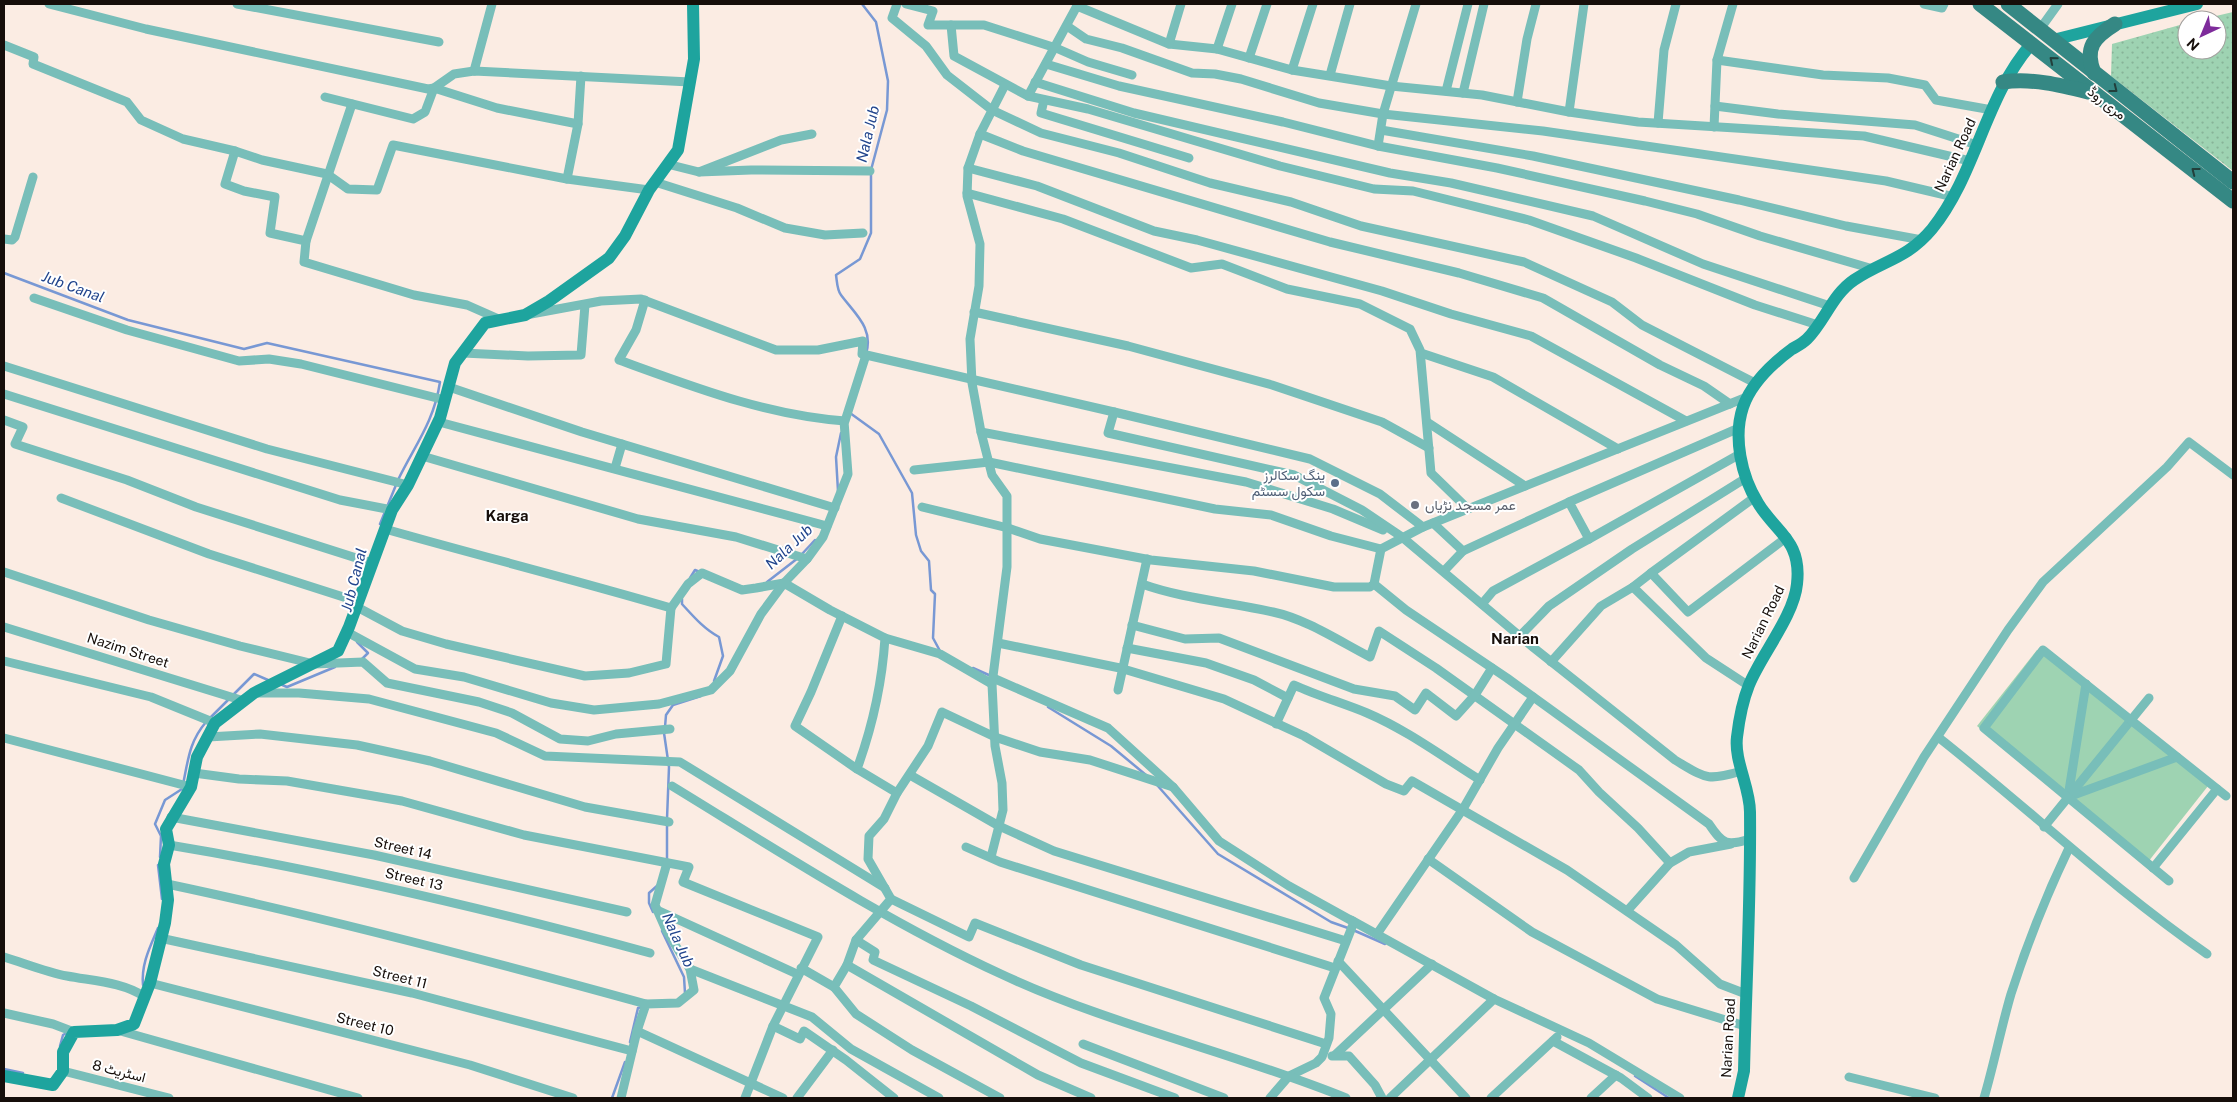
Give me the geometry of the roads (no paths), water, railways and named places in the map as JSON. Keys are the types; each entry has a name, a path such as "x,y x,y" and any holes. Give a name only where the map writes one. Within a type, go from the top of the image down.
{"main road":[{"name":"مری روڈ","path":"1980,4 2233,201"},
{"name":"مری روڈ","path":"2008,4 2233,182"},
{"path":"2094,73 2090,62 2092,44 2097,36 2115,24"},
{"path":"2003,82 2022,80 2058,84 2094,93"}],"street":[{"path":"49,4 146,29 412,86 434,88 497,108 578,124"},
{"path":"237,4 439,42"},
{"path":"474,71 492,4"},
{"path":"525,315 549,301 609,258 625,236 652,186 678,150 694,59 693,4"},
{"path":"897,4 892,18 926,46 947,75 992,110 1041,133 1119,153 1210,183 1291,202 1361,226 1524,262 1612,302 1642,325 1757,384"},
{"path":"906,4 933,11 928,25 984,25 1056,48 1088,62 1132,75"},
{"path":"1168,44 1181,4"},
{"path":"1218,49 1232,4"},
{"path":"1249,58 1267,4"},
{"path":"1292,70 1313,4"},
{"path":"1330,75 1350,4"},
{"path":"1378,146 1383,114 1416,4"},
{"path":"1446,92 1468,4"},
{"path":"1463,93 1484,4"},
{"path":"1517,102 1527,39 1536,4"},
{"path":"1569,112 1584,4"},
{"path":"1658,123 1664,50 1676,4"},
{"path":"1714,127 1717,60 1733,4"},
{"path":"1924,4 1942,8 1944,4"},
{"path":"2040,29 2058,4"},
{"path":"2053,40 2197,4"},
{"path":"1028,96 1056,48 1077,5 1168,44 1218,49 1292,70 1391,86 1463,93 1569,112 1658,123 1864,136 1970,161"},
{"path":"951,25 954,56 1028,96 1088,109 1289,168 1374,189 1413,191 1529,220 1636,258 1755,305 1818,325"},
{"path":"1066,26 1086,39 1122,48 1192,73 1215,74 1241,79 1319,103 1383,114 1543,131 1886,181 1954,197"},
{"name":"Narian Road","path":"1738,1098 1744,1071 1750,803 1742,771 1737,738 1749,686 1785,616 1797,585 1797,570 1792,546 1787,537 1759,505 1746,478 1740,454 1738,428 1747,397 1757,384 1785,356 1804,342 1830,306 1852,281 1912,250 1922,240 1954,197 2003,82 2032,43"},
{"path":"4,45 34,57 33,64 127,102 141,120 183,139 235,151 262,160 327,174 348,189 377,190 393,145 567,178 652,186 737,208 785,228 825,235 863,232"},
{"path":"1717,60 1823,75 1888,78 1925,86 1936,100 1992,110"},
{"path":"1046,64 1119,86 1283,122 1378,146 1497,168 1645,201 1697,214 1760,236 1873,269"},
{"path":"325,97 413,119 425,112 434,88 447,77 474,71 690,82"},
{"path":"567,178 578,124 581,76"},
{"path":"1035,82 1143,115 1390,174 1451,183 1594,216 1703,264 1830,306"},
{"path":"991,857 1003,810 1002,783 994,737 993,680 1007,567 1007,496 992,475 981,432 972,379 970,339 978,286 980,244 967,193 968,168 980,134 1006,85"},
{"path":"1044,100 1041,113 1189,158"},
{"path":"352,104 306,241 304,262 414,295 467,305 501,320"},
{"path":"1714,106 1778,114 1915,125 1977,145"},
{"path":"1380,130 1533,156 1739,200 1846,226 1922,240"},
{"path":"699,172 781,140 812,134"},
{"path":"980,134 1024,151 1330,242 1459,272 1543,298 1660,365 1704,386 1730,404"},
{"path":"235,151 225,184 244,192 275,197 270,233 306,241"},
{"path":"668,164 699,172 870,171"},
{"path":"968,168 1037,186 1154,231 1197,240 1382,291 1451,314 1531,336 1686,422"},
{"path":"4,239 12,240 15,237 33,177"},
{"path":"967,193 1063,219 1191,268 1222,264 1287,289 1360,304 1410,328 1421,353 1431,473 1468,510"},
{"path":"34,298 127,330 239,361 269,359 301,364 445,400"},
{"path":"645,300 636,330 619,360 729,399 793,416 844,421"},
{"path":"4,1013 53,1024 74,1032 117,1030 134,1024 150,983 165,923 168,900 164,864 169,845 166,828 191,787 197,757 215,724 249,697 338,651 358,605 392,510 408,485 439,422 455,363 485,323 601,301 645,300 776,350 818,350 863,341 862,354 1114,412 1310,460 1380,494 1423,527"},
{"path":"463,353 528,356 581,354 585,305"},
{"path":"974,312 1128,346 1272,385 1382,422 1429,448"},
{"path":"1421,353 1493,377 1618,449"},
{"path":"347,632 415,669 464,677 552,703 594,710 659,704 711,690 730,671 760,614 784,583 807,559 823,537 848,474 844,421 866,355"},
{"path":"4,366 267,449 408,485"},
{"path":"449,387 622,444 834,508"},
{"path":"4,394 340,500 392,510"},
{"path":"914,470 989,462 1215,509 1270,515 1331,536 1381,549 1423,527 1747,397"},
{"path":"1114,412 1108,433 1294,474 1362,510 1402,537 1520,636 1675,760 1700,775 1715,779 1742,771"},
{"path":"4,420 23,427 15,444 127,480 196,507 372,563"},
{"path":"439,422 827,526"},
{"path":"1427,422 1525,486"},
{"path":"1444,571 1463,551 1738,428"},
{"path":"981,432 1246,482 1333,509 1402,537"},
{"path":"1854,878 1924,757 2008,630 2043,582 2167,467 2189,442 2233,475"},
{"path":"615,468 622,444"},
{"path":"1482,604 1493,591 1589,540 1740,454"},
{"path":"422,456 638,519 736,537 807,559"},
{"path":"1520,636 1549,606 1632,549 1746,478"},
{"path":"1552,662 1601,606 1633,586 1755,497"},
{"path":"61,498 209,554 358,605 402,631 515,662 585,676 629,673 666,664 671,608 688,584 702,573 742,590 784,583 885,638 940,654 993,680 1108,728 1173,787 1219,841 1289,886 1494,999 1589,1043 1680,1098"},
{"path":"1569,502 1589,540"},
{"path":"922,507 1008,528 1040,539 1147,559 1254,571 1334,587 1365,588 1374,584"},
{"path":"1433,523 1463,551"},
{"path":"385,529 473,554 574,579 671,608"},
{"path":"1651,573 1688,612 1787,537"},
{"path":"1374,584 1381,549"},
{"path":"1118,690 1147,559"},
{"path":"4,572 149,620 240,646 314,664 363,662 387,683 479,702 512,713 560,739 588,741 616,734 670,729"},
{"path":"1142,584 1170,594 1275,612 1318,630 1370,657 1379,631 1475,695 1579,770 1599,792 1638,828 1670,863"},
{"path":"1374,584 1406,610 1492,668 1709,824 1719,839 1732,844"},
{"path":"1633,586 1706,658 1749,686"},
{"path":"842,616 795,726 857,769 897,793"},
{"path":"1132,625 1185,639 1219,638 1354,690 1395,696 1415,710 1426,693 1456,716 1475,695 1492,668"},
{"name":"Nazim Street","path":"4,627 249,697 300,693 369,699 496,733 545,756 680,762 885,888"},
{"path":"857,769 872,728 882,675 885,638"},
{"path":"998,643 1123,669 1224,699 1304,736 1386,784 1404,791 1412,781 1567,870 1676,945 1720,984 1746,994"},
{"path":"1127,648 1206,664 1254,680 1288,698"},
{"path":"2169,881 1984,728 2043,650 2226,796"},
{"path":"4,661 151,697 215,724"},
{"path":"2068,797 2086,684"},
{"path":"1276,724 1294,685 1322,698 1367,713 1397,728 1480,780"},
{"path":"1377,934 1463,809 1532,697"},
{"path":"2044,827 2149,698"},
{"path":"1173,787 1090,760 1040,752 994,737 942,712 928,746 897,793 884,819 870,836 868,859 891,899 969,937 976,923 1081,965 1326,1044"},
{"path":"208,737 260,734 357,745 430,762 585,807 669,822"},
{"path":"1938,737 2068,848 2162,923 2207,954"},
{"path":"4,738 191,787"},
{"path":"2068,797 2177,757"},
{"path":"194,773 239,779 287,781 402,801 524,836 689,867 683,882 818,937 799,971 773,1026 745,1098"},
{"path":"910,775 999,826 1054,851 1346,941"},
{"path":"672,786 878,912 1001,975 1140,1028 1289,1076 1346,1098"},
{"path":"2153,868 2217,789"},
{"name":"Street 14","path":"172,817 374,855 627,912"},
{"path":"1628,911 1670,863 1689,852 1750,839"},
{"name":"Street 13","path":"169,845 368,882 489,910 650,953"},
{"path":"966,847 1000,862 1113,899 1336,964 1384,1009 1466,1098"},
{"path":"1984,1098 2011,996 2027,948 2046,897 2068,848"},
{"path":"1428,859 1532,932 1657,999 1745,1026"},
{"path":"167,884 278,907 646,1004 678,1003 694,990 690,969 666,930 655,905 667,863"},
{"path":"834,987 847,965 856,940 891,899"},
{"path":"657,910 834,987 856,1014 912,1050 1000,1098"},
{"path":"1270,1098 1289,1076 1316,1063 1322,1057 1331,1014 1324,998 1354,922 1350,920"},
{"name":"Street 11","path":"160,938 412,993 632,1051"},
{"path":"856,940 875,952 873,960 971,1006 1081,1064 1175,1098"},
{"path":"4,957 66,976 97,981 136,991 145,997"},
{"path":"1335,1056 1432,964"},
{"path":"847,965 1030,1071 1090,1098"},
{"path":"690,969 812,1017 851,1049 939,1098"},
{"name":"Street 10","path":"150,983 470,1065 573,1098"},
{"path":"1390,1098 1494,999"},
{"path":"621,1098 637,1031 646,1004"},
{"path":"773,1026 800,1039 804,1031 833,1050 894,1098"},
{"path":"117,1030 358,1098"},
{"path":"637,1031 783,1098"},
{"path":"1491,1098 1563,1031"},
{"path":"4,1076 54,1086 63,1071 63,1052 74,1032"},
{"path":"1553,1041 1616,1075 1648,1098"},
{"path":"1083,1044 1224,1098"},
{"path":"797,1098 833,1050"},
{"path":"1322,1057 1349,1056 1375,1085 1382,1098"},
{"name":"اسٹریٹ 8","path":"63,1071 169,1098"},
{"path":"1591,1098 1616,1075"},
{"path":"1849,1077 1935,1098"}],"waterway":[{"name":"Nala Jub","path":"862,4 876,22 888,81 887,110 871,170 871,233 860,259 836,275 840,293 862,322 865,329 868,345 866,354"},
{"name":"Jub Canal","path":"4,273 128,320 244,349 267,343 440,382 429,421 398,480"},
{"path":"850,413 879,434 912,493 916,535 921,551 929,561 931,590 935,594 933,638 940,651"},
{"name":"Nala Jub","path":"838,491 836,457 841,433"},
{"name":"Jub Canal","path":"380,524 396,485"},
{"name":"Nala Jub","path":"802,554 815,540"},
{"name":"Nala Jub","path":"767,582 798,558"},
{"name":"Nala Jub","path":"690,578 695,570 700,572"},
{"name":"Nala Jub","path":"682,599 682,604 695,618 719,637 723,656 714,681"},
{"name":"Jub Canal","path":"357,642 368,653 362,659"},
{"name":"Jub Canal","path":"280,684 287,687 335,667"},
{"path":"973,668 991,676"},
{"name":"Jub Canal","path":"233,695 254,674 268,680"},
{"name":"Nala Jub","path":"665,727 666,715 673,705 701,696"},
{"name":"Jub Canal","path":"210,718 229,699"},
{"path":"1048,707 1111,746 1146,775"},
{"name":"Jub Canal","path":"160,857 161,836 155,824 165,800 182,789 192,746 206,722"},
{"name":"Nala Jub","path":"664,733 669,767 667,819"},
{"path":"1157,785 1218,854 1331,922 1348,928"},
{"name":"Nala Jub","path":"667,825 667,862"},
{"name":"Jub Canal","path":"158,865 162,899"},
{"name":"Nala Jub","path":"653,912 649,903 649,893 658,885"},
{"name":"Jub Canal","path":"143,985 143,970 158,928"},
{"path":"1353,930 1385,944"},
{"name":"Nala Jub","path":"662,931 684,977 685,993"},
{"name":"Nala Jub","path":"630,1042 638,1008 642,1007"},
{"name":"Jub Canal","path":"60,1046 63,1035 68,1032"},
{"name":"Nala Jub","path":"612,1098 625,1062"},
{"name":"Jub Canal","path":"4,1069 23,1073"},
{"path":"1635,1076 1669,1098"}],"place":[{"name":"ینگ سکالرز سکول سسٹم","path":"1335,483"},
{"name":"عمر مسجد نڑیاں","path":"1415,505"}],"district":[{"name":"Karga","path":"507,516"},
{"name":"Narian","path":"1515,639"}]}
